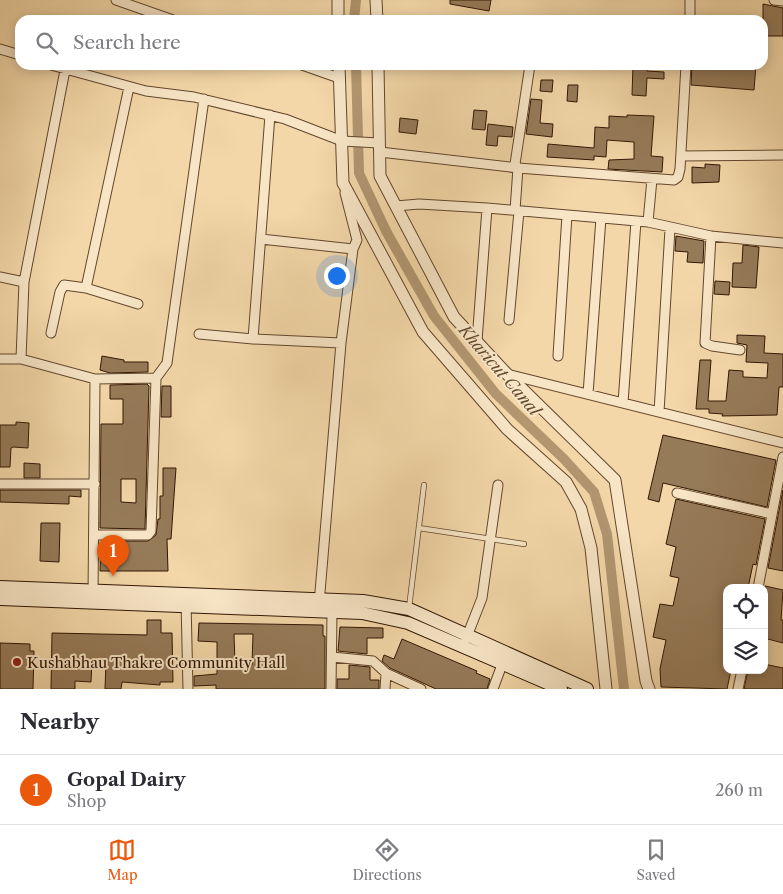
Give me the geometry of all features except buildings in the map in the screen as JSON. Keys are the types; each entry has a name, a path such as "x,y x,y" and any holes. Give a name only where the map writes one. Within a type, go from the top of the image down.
{"main road":[{"path":"0,587 186,593 319,605 332,612 362,613 408,622 465,640 587,689"},
{"path":"0,599 186,607 319,605 362,601 409,609 503,662 561,689"}],"street":[{"path":"116,0 159,15"},
{"path":"338,0 338,15"},
{"path":"376,0 376,15"},
{"path":"690,0 690,15"},
{"path":"774,0 783,0"},
{"path":"0,49 15,54"},
{"path":"21,359 24,282 65,70 129,86 204,99 270,116 343,141 518,168 652,180 674,180 678,177 681,156 686,70"},
{"path":"316,70 339,78"},
{"path":"319,605 341,343 353,249 357,240 343,183 340,155 343,141 339,70"},
{"path":"378,70 380,176 454,317 506,374 615,480 646,681 650,689"},
{"path":"509,320 517,210 518,168 515,164 529,70"},
{"path":"86,288 129,86"},
{"path":"95,535 148,535 151,531 156,378 167,363 204,99"},
{"path":"253,339 270,116"},
{"path":"681,156 783,155"},
{"path":"648,222 652,180"},
{"path":"343,183 423,332 507,430 566,482 582,509 591,548 606,689"},
{"path":"396,206 419,204 487,208 648,222 711,236 783,244"},
{"path":"477,341 487,208"},
{"path":"558,356 567,215"},
{"path":"588,394 601,218"},
{"path":"623,403 636,221"},
{"path":"659,412 670,228"},
{"path":"711,236 705,343 712,346 740,350"},
{"path":"260,239 353,249"},
{"path":"0,277 24,282"},
{"path":"51,333 60,292 64,285 86,288 138,304"},
{"path":"199,334 253,339 341,343"},
{"path":"0,359 21,359 95,380 156,378"},
{"path":"506,374 783,443"},
{"path":"93,603 95,380"},
{"path":"759,584 783,457"},
{"path":"0,484 95,484"},
{"path":"465,640 482,598 498,485"},
{"path":"677,493 772,514"},
{"path":"186,593 188,689"},
{"path":"332,612 332,689"},
{"path":"332,657 373,661 386,674 421,689"},
{"path":"492,689 503,662"},
{"path":"385,689 386,674"},
{"path":"738,689 741,674"}],"lane":[{"path":"409,609 424,485"},
{"path":"419,528 524,544"}],"waterway":[{"name":"Kharicut Canal","path":"354,15 356,0"},
{"name":"Kharicut Canal","path":"356,70 359,173 386,231 434,316 496,394 564,459 594,492 607,534 624,689"}],"place":[{"name":"Gopal Dairy","path":"113,576"},
{"name":"Kushabhau Thakre Community Hall","path":"17,662"}]}
